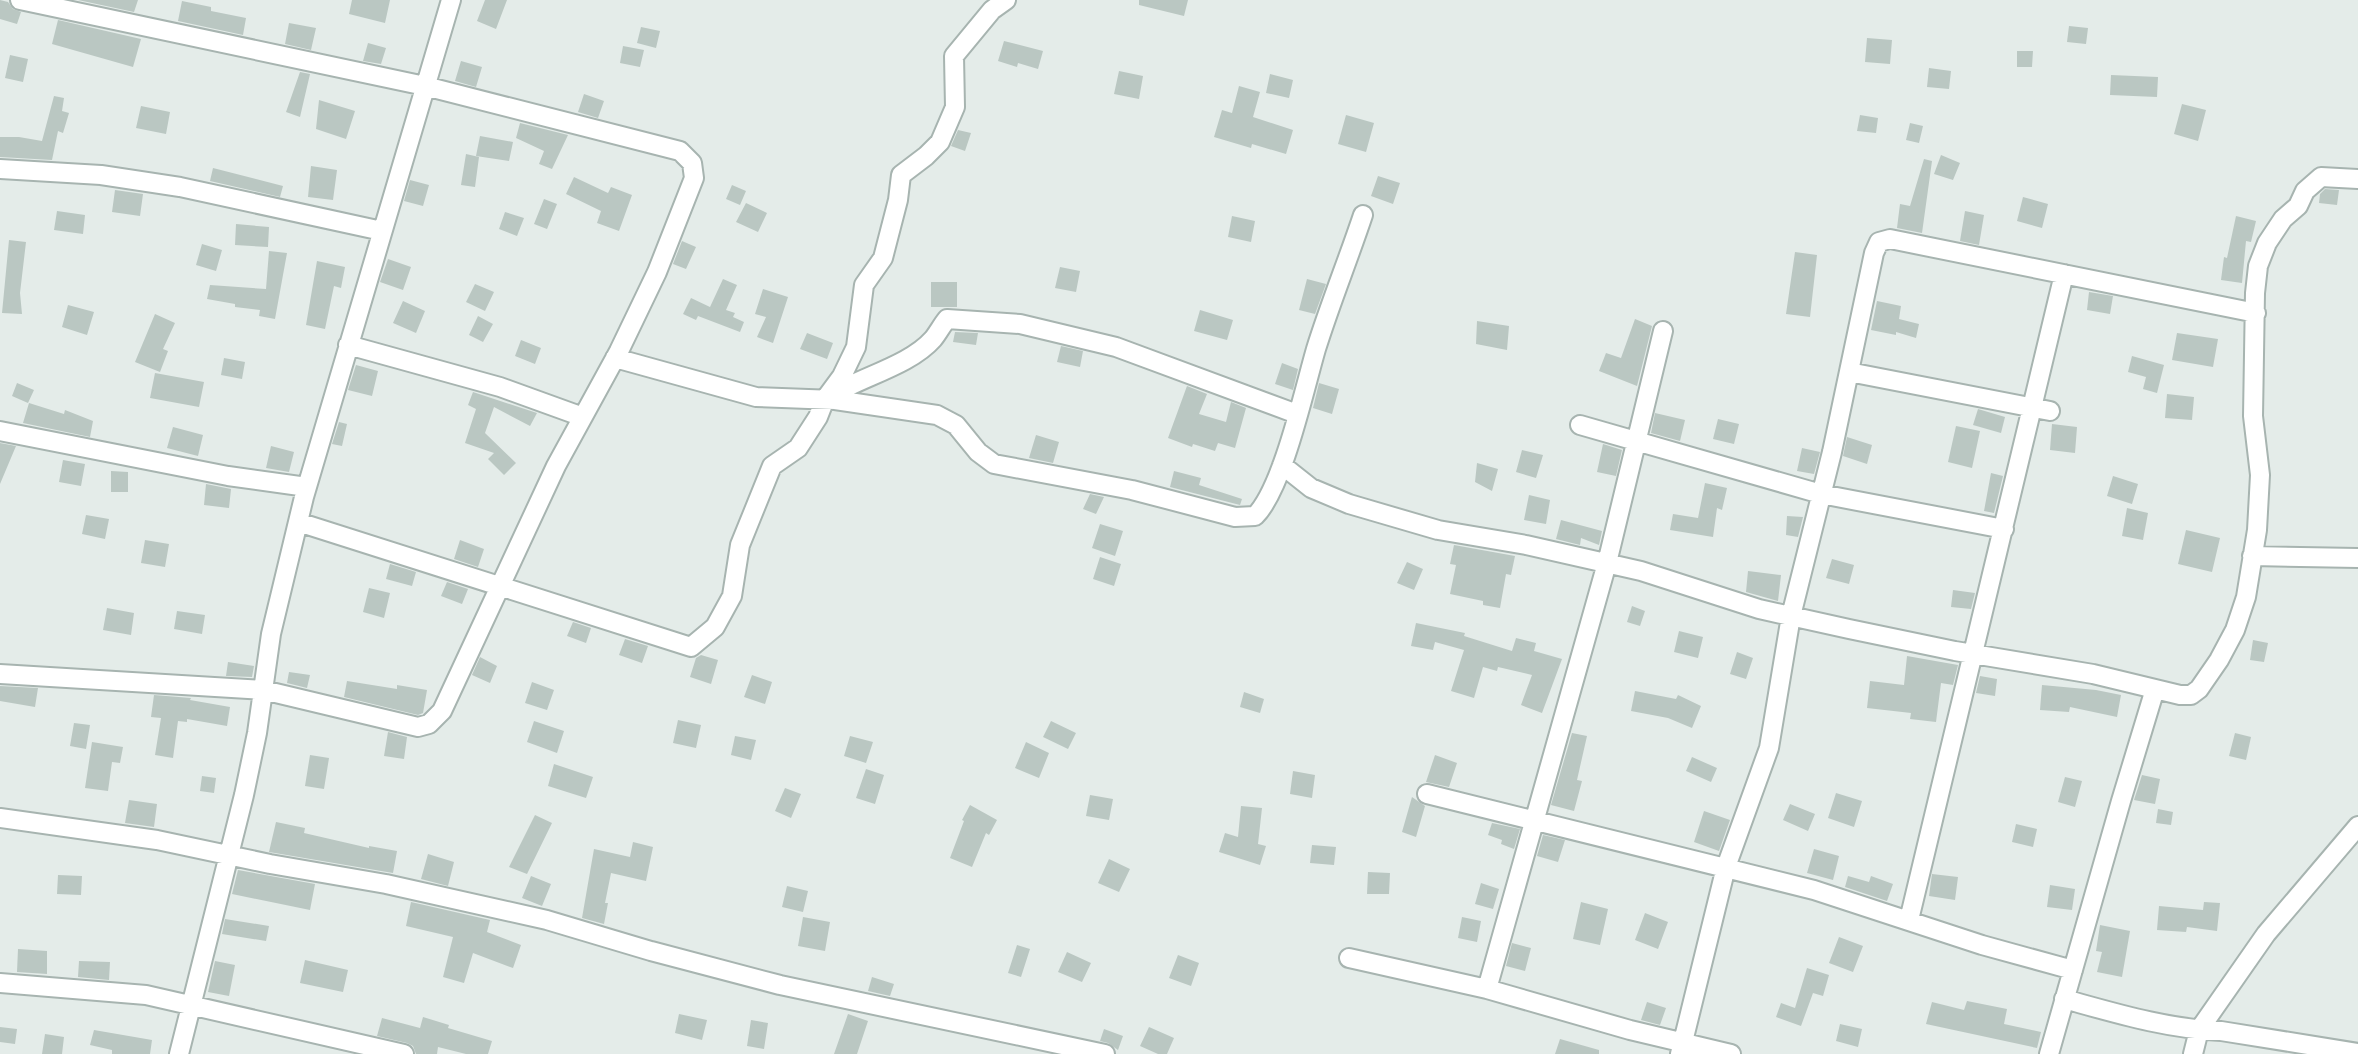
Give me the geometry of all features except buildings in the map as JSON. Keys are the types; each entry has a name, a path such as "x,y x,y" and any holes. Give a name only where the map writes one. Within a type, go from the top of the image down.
{"street":[{"path":"0,674 263,690 418,727 429,724 442,711 556,466 615,358 657,272 694,178 692,163 680,151 425,86 20,0"},
{"path":"179,1054 230,856 257,733 271,634 307,487 451,0"},
{"path":"298,522 691,647 715,627 732,596 740,545 772,466 798,448 856,347 864,285 883,258 901,175 940,142 955,107 954,56 992,10 1006,0"},
{"path":"0,169 101,175 180,187 382,231"},
{"path":"1282,465 1311,488 1349,504 1438,530 1526,545 1641,571 1723,599 1791,616 2191,695 2213,670 2235,630 2246,597 2257,530 2260,475 2253,416 2258,266 2267,243 2283,219 2298,206 2305,191 2321,177 2358,179"},
{"path":"615,358 756,397 825,399 937,415 956,425 978,452 994,464 1132,490 1235,517 1255,516 1265,506 1282,465 1317,346 1363,215"},
{"path":"1682,1048 1726,867 1769,748 1791,616 1879,242 1890,239 2256,313"},
{"path":"1909,920 2004,529 2041,409 2064,274"},
{"path":"825,399 908,358 932,341 947,319 1020,324 1116,347 1297,414"},
{"path":"1487,989 1607,563 1663,331"},
{"path":"348,345 500,387 583,417"},
{"path":"1849,372 2041,409"},
{"path":"1580,425 1821,494 2004,529"},
{"path":"0,431 228,476 307,487"},
{"path":"2252,556 2358,558"},
{"path":"2049,1054 2155,689"},
{"path":"1427,794 1814,890 1982,945 2073,970"},
{"path":"0,818 157,840 386,884 547,920 780,985 1079,1051 1105,1054"},
{"path":"2193,1054 2199,1030 2266,934 2358,826"},
{"path":"1349,958 1487,989 1682,1048 1731,1054"},
{"path":"0,983 146,995 404,1054"},
{"path":"2064,999 2199,1030 2358,1053"}]}
